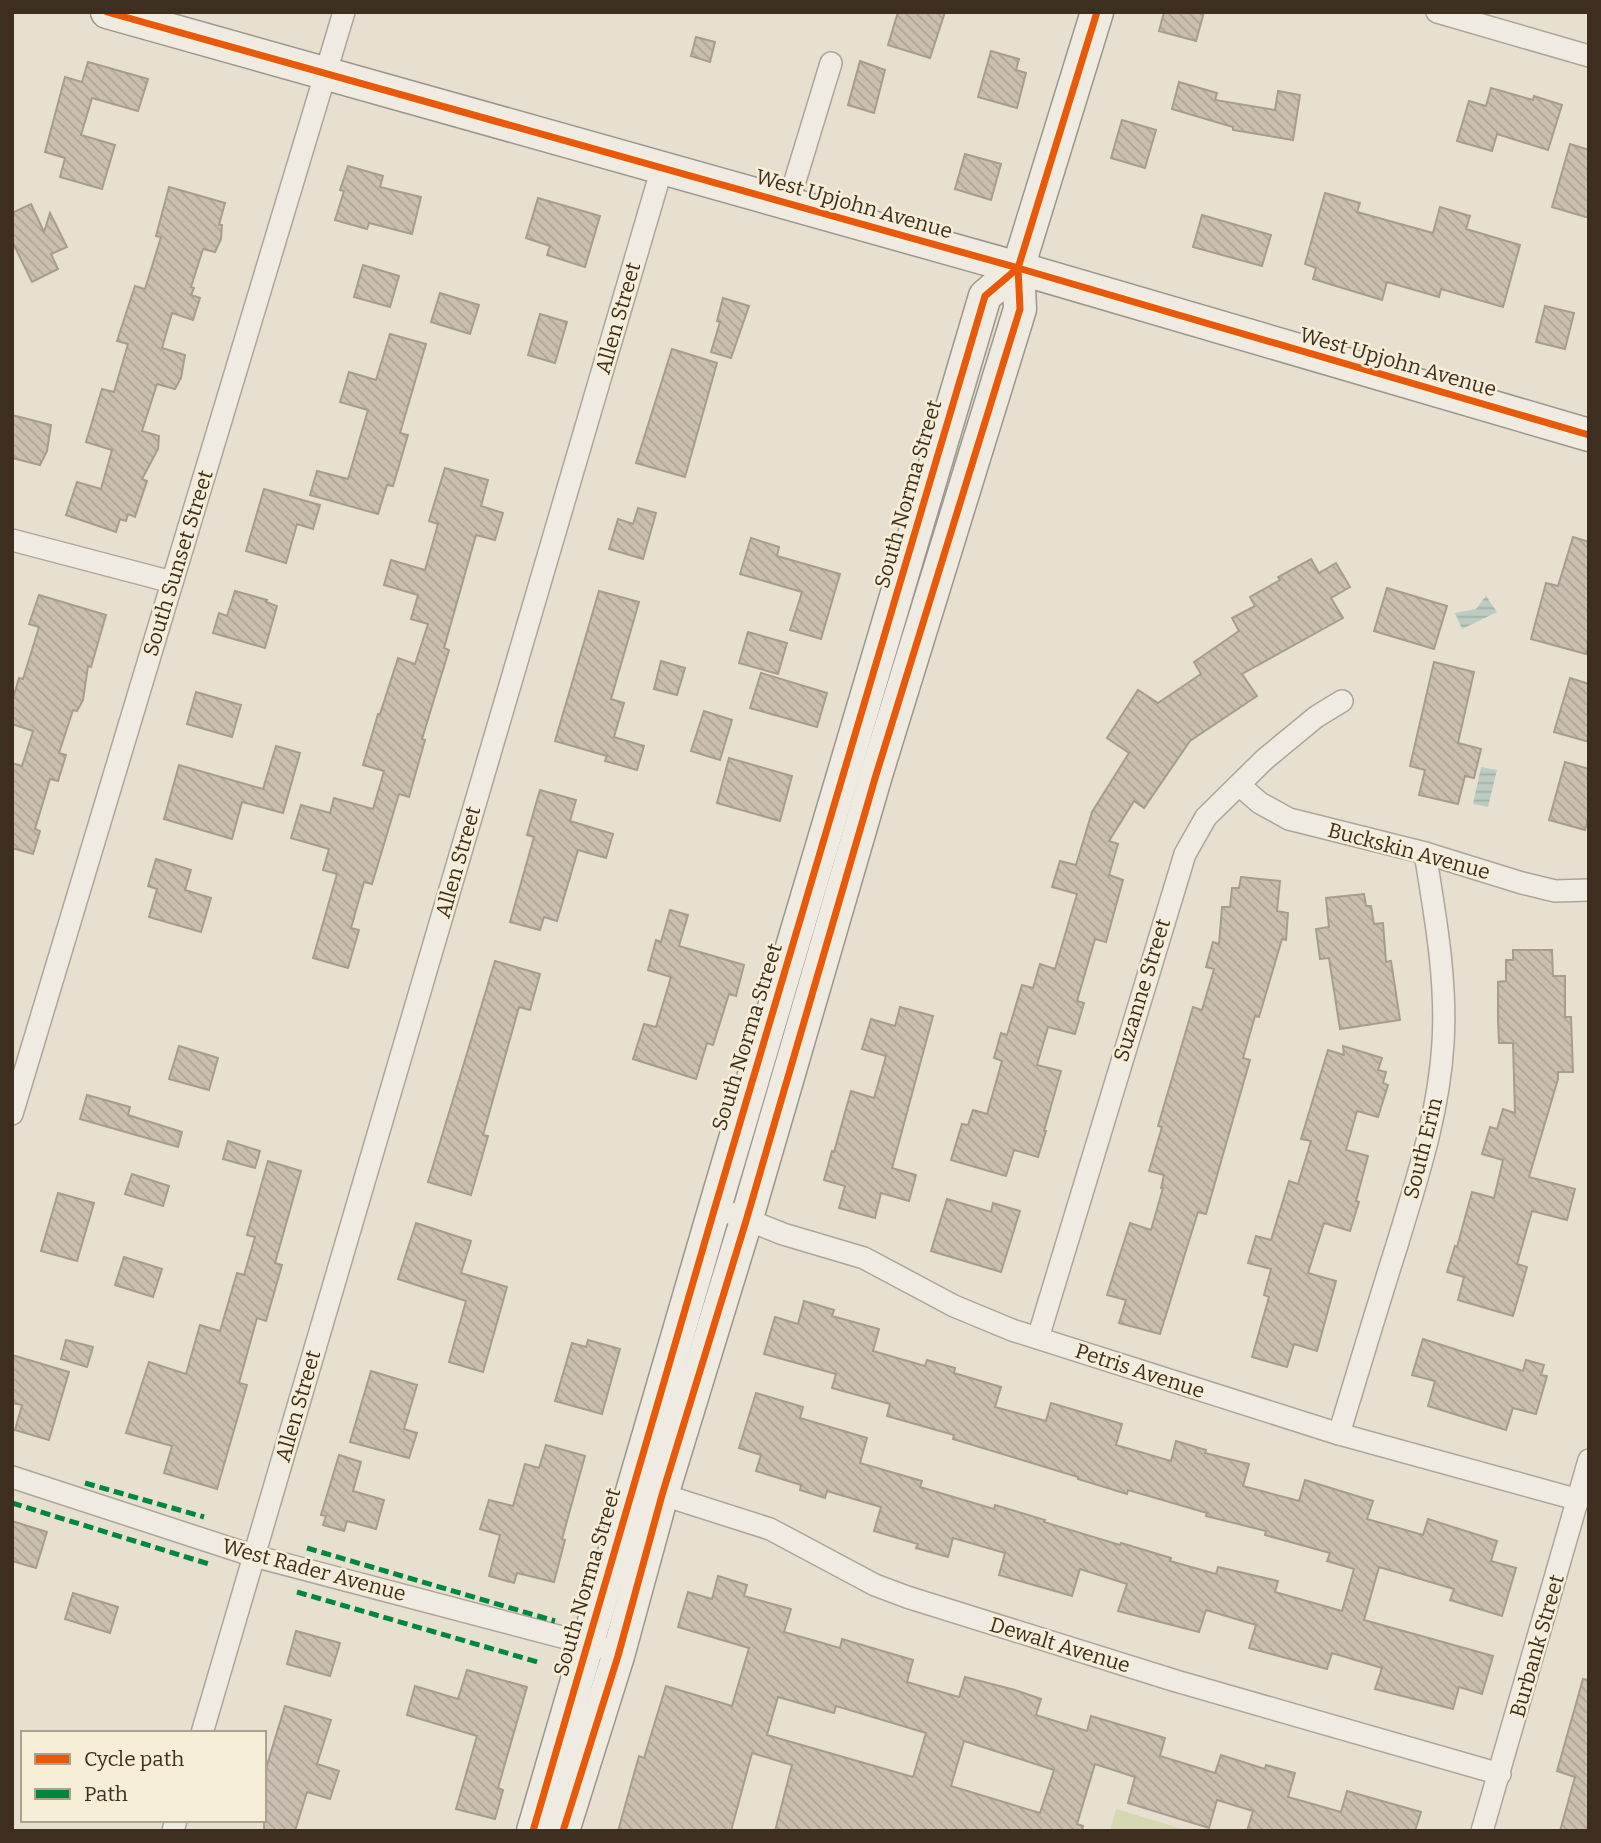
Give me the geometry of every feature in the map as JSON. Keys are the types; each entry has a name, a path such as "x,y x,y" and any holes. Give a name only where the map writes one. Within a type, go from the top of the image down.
{"street":[{"name":"West Upjohn Avenue","path":"107,12 1018,268 1589,435"},
{"name":"South Sunset Street","path":"12,1114 344,12"},
{"name":"South Norma Street","path":"533,1831 589,1644 746,1221 876,775 1020,309 1018,268 1097,12"},
{"path":"1437,12 1589,56"},
{"path":"788,204 831,63"},
{"name":"Allen Street","path":"203,1731 662,168"},
{"name":"South Norma Street","path":"563,1831 619,1652 648,1489 715,1207 985,296 1018,268"},
{"path":"12,540 172,582"},
{"name":"Suzanne Street","path":"1038,1338 1185,854 1206,817 1265,759 1316,717 1342,701"},
{"name":"Buckskin Avenue","path":"1239,785 1260,803 1289,819 1425,853 1555,891 1589,890"},
{"name":"South Erin","path":"1339,1434 1423,1161 1438,1087 1443,1043 1443,998 1437,925 1425,853"},
{"name":"Petris Avenue","path":"715,1207 746,1221 864,1258 954,1306 1038,1338 1339,1434 1579,1500"},
{"name":"Burbank Street","path":"1482,1831 1589,1460"},
{"name":"West Rader Avenue","path":"12,1477 254,1556 619,1652"},
{"name":"Dewalt Avenue","path":"648,1489 770,1529 875,1585 907,1597 1189,1685 1500,1774"}],"green space":[{"path":"1116,1809 1189,1831 1110,1831"}],"shaded area":[{"path":"1486,596 1497,612 1462,629 1455,613 1476,609"},
{"path":"1481,767 1497,770 1488,807 1473,804"}],"building":[{"path":"898,12 945,12 930,58 888,45"},
{"path":"1164,12 1204,12 1196,41 1159,31"},
{"path":"696,37 715,42 710,62 691,56"},
{"path":"991,51 1019,59 1016,70 1026,73 1017,108 978,97"},
{"path":"860,61 885,70 874,113 848,105"},
{"path":"88,62 148,79 138,111 92,98 81,135 115,145 102,189 60,177 65,158 45,152 65,77 82,82"},
{"path":"1179,82 1217,93 1215,100 1275,110 1278,91 1300,95 1293,140 1233,130 1233,127 1172,109"},
{"path":"1491,88 1533,100 1534,96 1562,105 1548,150 1497,134 1492,151 1457,141 1469,101 1486,106"},
{"path":"1122,120 1156,130 1145,168 1111,158"},
{"path":"1570,144 1589,150 1589,218 1552,207"},
{"path":"965,154 1001,164 991,200 955,189"},
{"path":"348,166 383,176 380,187 421,197 412,234 369,223 367,229 335,220 344,191 340,190"},
{"path":"169,187 225,203 219,225 222,225 221,239 215,252 203,249 191,287 194,288 191,295 200,298 193,320 172,313 162,348 185,355 181,378 175,389 157,384 142,431 159,436 158,449 142,479 147,481 135,517 128,514 126,521 120,519 116,532 66,515 77,482 101,489 112,450 86,442 102,389 114,392 128,344 117,341 135,286 145,289 161,237 156,236"},
{"path":"1325,193 1360,203 1357,212 1433,233 1440,207 1470,216 1466,229 1520,245 1503,307 1441,289 1439,297 1387,282 1382,300 1313,279 1316,268 1305,264"},
{"path":"538,198 600,216 585,267 547,255 550,246 526,238"},
{"path":"31,204 44,232 50,213 67,247 51,254 58,269 32,282 12,241 12,213"},
{"path":"1202,215 1271,235 1262,266 1193,247"},
{"path":"363,265 399,276 390,307 354,297"},
{"path":"440,293 479,305 470,334 431,322"},
{"path":"723,298 749,306 731,358 711,352 720,322 717,321"},
{"path":"1545,306 1574,313 1565,349 1536,342"},
{"path":"540,314 567,322 555,363 528,355"},
{"path":"390,334 426,344 400,433 408,435 393,486 387,485 378,514 310,495 317,471 348,479 368,410 340,402 349,372 376,380"},
{"path":"672,349 717,363 685,477 636,463"},
{"path":"12,415 51,425 47,451 40,465 12,458"},
{"path":"445,468 488,480 481,506 503,513 495,540 476,535 444,648 449,650 422,739 425,740 409,797 399,794 372,884 364,882 351,928 359,930 348,968 313,958 337,874 323,870 329,849 291,838 301,805 330,813 334,798 373,809 384,771 363,765 378,714 398,658 415,664 428,624 411,619 418,595 384,585 391,560 425,570 438,524 429,521"},
{"path":"264,489 320,505 313,529 297,524 286,563 246,551"},
{"path":"638,508 656,513 643,559 609,549 618,519 633,524"},
{"path":"1573,537 1589,542 1589,643 1586,654 1531,639 1546,583 1558,586"},
{"path":"751,538 779,547 777,556 840,574 821,639 790,630 802,592 740,574"},
{"path":"1311,559 1319,573 1336,563 1350,587 1331,598 1343,618 1242,674 1257,696 1190,741 1144,808 1134,801 1109,841 1118,844 1109,875 1123,880 1106,942 1095,939 1077,1001 1084,1003 1075,1034 1048,1027 1037,1065 1061,1071 1038,1157 1014,1150 1006,1176 951,1160 962,1124 968,1125 973,1110 987,1114 1002,1061 994,1058 1001,1033 1007,1035 1022,985 1033,988 1040,964 1055,969 1077,894 1052,887 1060,861 1076,865 1092,812 1129,753 1107,738 1138,690 1158,703 1201,674 1194,662 1239,631 1232,618 1255,606 1250,597 1280,580 1278,577"},
{"path":"1387,588 1447,606 1434,649 1374,631"},
{"path":"235,591 267,600 266,602 277,606 265,648 213,633 219,613 227,616"},
{"path":"599,591 639,602 611,699 624,703 614,737 644,746 637,770 605,761 607,756 555,741"},
{"path":"39,595 106,615 91,667 88,666 83,700 77,711 73,710 59,753 66,755 58,781 50,779 35,829 40,831 33,854 12,848 12,763 22,766 33,731 12,724 12,702 19,678 23,679 39,627 29,624"},
{"path":"748,632 787,643 778,674 739,663"},
{"path":"661,661 685,668 677,695 654,689"},
{"path":"1434,662 1474,672 1458,743 1481,749 1474,778 1465,776 1458,804 1419,795 1425,770 1410,766"},
{"path":"761,673 827,693 817,727 750,708"},
{"path":"1570,678 1589,684 1589,742 1554,732"},
{"path":"196,692 241,705 232,737 187,724"},
{"path":"704,711 732,720 720,760 691,751"},
{"path":"276,746 300,753 283,813 242,802 232,839 164,819 179,765 263,789"},
{"path":"729,758 792,776 780,821 717,803"},
{"path":"1565,762 1589,769 1589,816 1585,830 1549,820"},
{"path":"540,790 576,800 570,821 613,834 606,858 578,850 557,921 544,917 540,930 510,922 534,837 527,835"},
{"path":"156,859 191,870 185,890 211,898 201,932 149,917 157,889 148,886"},
{"path":"1241,877 1280,881 1277,911 1288,913 1286,940 1282,939 1259,1017 1255,1016 1243,1058 1250,1060 1206,1214 1198,1212 1160,1334 1119,1323 1126,1300 1107,1295 1130,1223 1151,1230 1164,1175 1149,1171 1162,1127 1158,1126 1193,1007 1202,1010 1214,969 1206,967 1213,942 1219,944 1222,907 1230,907 1232,888 1239,888"},
{"path":"1364,894 1366,906 1371,906 1374,924 1383,923 1386,962 1391,961 1400,1020 1340,1029 1329,958 1320,959 1316,929 1329,927 1326,898"},
{"path":"670,910 688,915 679,946 744,965 736,996 729,994 713,1045 707,1043 696,1079 633,1059 644,1024 656,1027 671,977 648,970 656,940 661,942"},
{"path":"1513,950 1552,950 1553,976 1565,976 1565,1017 1571,1017 1573,1072 1558,1072 1529,1177 1575,1189 1567,1220 1532,1211 1517,1264 1527,1267 1513,1316 1458,1300 1464,1277 1447,1272 1472,1192 1494,1198 1503,1160 1482,1154 1490,1127 1497,1129 1503,1109 1515,1113 1513,1043 1499,1043 1498,1019 1498,982 1506,981 1506,960 1513,960"},
{"path":"495,961 540,974 530,1010 519,1007 483,1135 488,1136 471,1195 428,1182"},
{"path":"900,1007 933,1016 892,1168 916,1175 909,1201 881,1193 875,1218 839,1208 845,1186 824,1180 851,1091 874,1098 886,1056 862,1049 871,1019 895,1026"},
{"path":"179,1046 218,1058 209,1090 169,1079"},
{"path":"1343,1046 1382,1058 1378,1070 1386,1072 1383,1083 1388,1085 1378,1117 1357,1111 1346,1150 1368,1156 1350,1231 1324,1223 1308,1273 1336,1281 1317,1351 1294,1344 1287,1367 1252,1357 1269,1297 1264,1295 1271,1269 1248,1263 1256,1236 1271,1240 1289,1181 1298,1184 1311,1141 1301,1139 1328,1050 1344,1055"},
{"path":"87,1095 130,1107 128,1115 182,1132 178,1147 80,1119"},
{"path":"228,1141 260,1151 255,1168 223,1159"},
{"path":"268,1161 301,1171 275,1263 282,1265 266,1321 257,1318 239,1383 247,1385 217,1489 164,1473 172,1446 126,1433 149,1362 186,1374 200,1325 220,1331 237,1273 244,1275 255,1237 247,1235"},
{"path":"132,1174 169,1186 163,1206 125,1194"},
{"path":"58,1193 94,1203 77,1261 41,1251"},
{"path":"947,1199 991,1212 993,1203 1020,1211 1001,1272 931,1251"},
{"path":"416,1223 471,1241 461,1273 507,1287 483,1372 449,1362 466,1301 398,1279"},
{"path":"124,1257 162,1269 153,1297 115,1285"},
{"path":"804,1301 834,1310 832,1316 879,1329 873,1351 925,1366 927,1360 955,1368 954,1373 1001,1387 995,1407 1046,1421 1051,1403 1122,1424 1116,1445 1171,1461 1176,1441 1206,1450 1205,1453 1249,1464 1243,1486 1299,1501 1305,1480 1373,1501 1367,1519 1423,1535 1428,1519 1497,1541 1491,1561 1516,1568 1502,1616 1450,1600 1454,1589 1379,1567 1364,1620 1493,1656 1482,1694 1459,1687 1453,1709 1375,1689 1382,1668 1332,1653 1327,1669 1249,1648 1256,1625 1206,1610 1199,1632 1118,1611 1127,1584 1080,1569 1072,1596 999,1575 1005,1553 953,1538 948,1557 916,1548 918,1544 874,1531 881,1507 827,1491 825,1498 800,1490 801,1485 756,1471 761,1455 739,1448 756,1393 803,1407 800,1418 867,1438 860,1463 922,1481 920,1487 994,1509 995,1505 1216,1574 1218,1567 1278,1581 1275,1592 1342,1611 1354,1569 1327,1561 1330,1553 1265,1535 1266,1531 1206,1516 1207,1513 1128,1490 1127,1494 953,1439 954,1435 887,1416 890,1404 832,1388 836,1374 764,1354 775,1317 798,1324"},
{"path":"1423,1339 1523,1371 1526,1360 1544,1365 1541,1375 1547,1376 1536,1414 1513,1408 1506,1430 1428,1406 1435,1381 1412,1375"},
{"path":"66,1340 93,1347 87,1367 61,1359"},
{"path":"588,1340 620,1349 602,1414 555,1401 572,1343 586,1347"},
{"path":"12,1355 69,1372 49,1440 15,1430 22,1405 12,1403"},
{"path":"371,1371 417,1385 404,1429 417,1433 409,1458 350,1442"},
{"path":"546,1445 585,1456 562,1539 565,1540 554,1582 517,1573 514,1583 489,1576 500,1535 480,1529 489,1500 513,1506 525,1464 539,1468"},
{"path":"339,1455 361,1462 353,1491 384,1500 376,1529 347,1521 344,1531 323,1525 326,1516 321,1515"},
{"path":"12,1521 47,1532 36,1568 12,1561"},
{"path":"718,1576 747,1585 744,1596 791,1609 784,1632 840,1648 842,1639 913,1660 907,1682 959,1697 965,1677 1015,1690 1041,1699 1036,1715 1087,1731 1091,1716 1165,1738 1160,1756 1215,1773 1221,1755 1265,1769 1266,1765 1295,1773 1288,1797 1341,1812 1347,1791 1421,1812 1415,1831 1247,1831 1253,1811 1217,1800 1209,1828 1128,1803 1135,1777 1095,1764 1077,1824 1083,1826 1082,1831 775,1831 792,1765 752,1753 731,1831 618,1831 639,1756 644,1758 666,1686 732,1706 749,1648 678,1627 688,1592 712,1599","holes":["778,1697 834,1713 836,1706 926,1733 913,1777 767,1735","964,1741 1054,1770 1040,1813 951,1786"]},
{"path":"73,1593 118,1607 110,1633 65,1619"},
{"path":"296,1631 340,1643 330,1676 287,1664"},
{"path":"467,1670 527,1687 498,1788 503,1790 495,1819 456,1809 477,1736 407,1715 415,1686 458,1699"},
{"path":"1583,1679 1589,1680 1589,1831 1560,1831 1575,1777 1557,1771"},
{"path":"285,1706 331,1720 317,1764 339,1771 330,1799 307,1792 295,1831 264,1831 266,1768"}],"marked path":[{"path":"85,1483 204,1517"},
{"path":"12,1503 212,1565"},
{"path":"307,1548 555,1621"},
{"path":"297,1592 541,1663"}],"cycle path":[{"path":"107,12 1018,268 1589,435"},
{"path":"563,1831 618,1656 662,1495 746,1221 876,775 1020,309 1018,268 1097,12"},
{"path":"533,1831 985,296 1018,268"}]}
